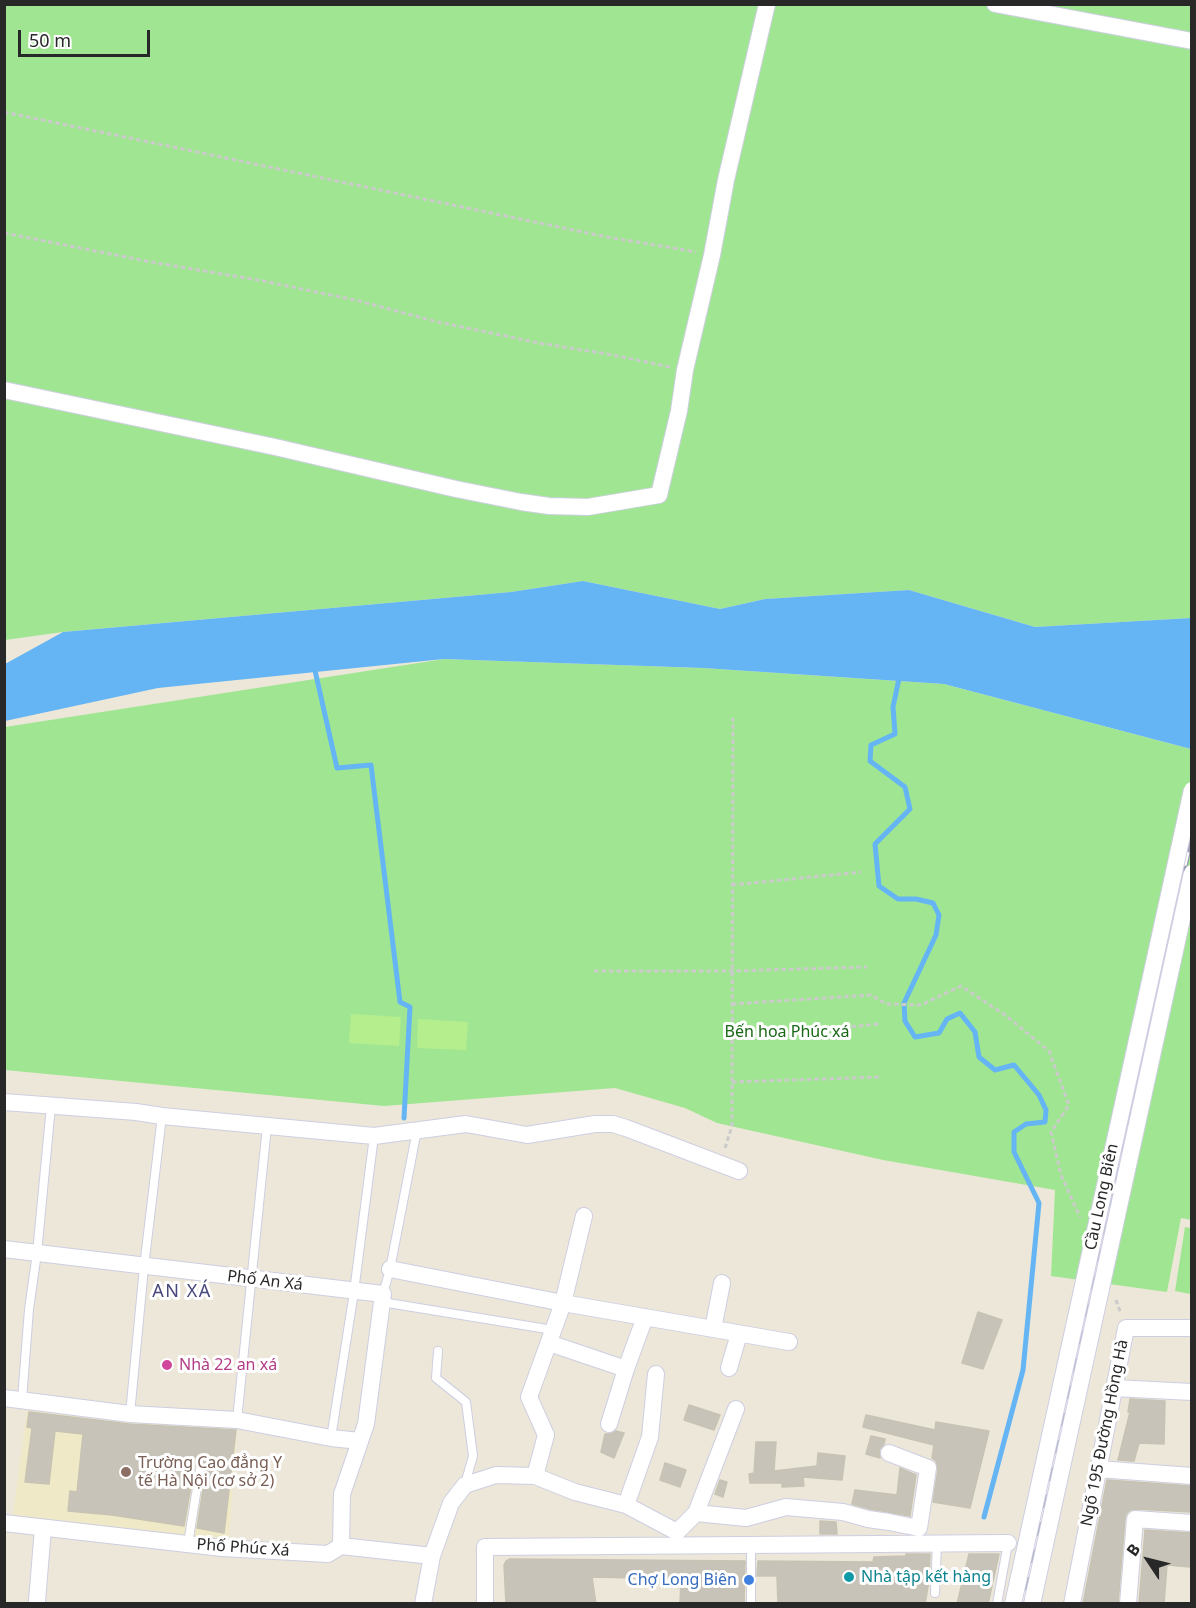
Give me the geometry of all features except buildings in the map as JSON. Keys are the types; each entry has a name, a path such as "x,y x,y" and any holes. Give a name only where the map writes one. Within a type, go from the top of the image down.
{"street":[{"path":"4,390 521,502 549,506 588,507 659,495 679,411 685,370 712,255 726,180 767,4"},
{"path":"995,4 1191,41"},
{"name":"Cầu Long Biên","path":"1013,1604 1191,790"},
{"name":"Cầu Long Biên","path":"1032,1604 1191,873"},
{"path":"4,1102 136,1112 374,1136 466,1124 527,1135 595,1124 613,1124 739,1171"},
{"path":"535,1476 546,1435 529,1397 563,1303 584,1216"},
{"name":"Phố An Xá","path":"4,1249 354,1292 383,1298"},
{"path":"390,1269 563,1303 789,1342"},
{"path":"713,1329 722,1283"},
{"path":"341,1546 342,1494 366,1424 383,1298"},
{"path":"609,1424 645,1317"},
{"name":"Ngõ 195 Đường Hồng Hà","path":"1072,1604 1126,1328 1191,1328"},
{"path":"729,1368 739,1334"},
{"path":"551,1336 626,1369"},
{"path":"626,1505 650,1437 656,1374"},
{"path":"1114,1388 1191,1392"},
{"path":"4,1398 130,1414 237,1420 331,1438 360,1441"},
{"path":"423,1604 432,1556 451,1503 465,1485 496,1475 535,1476 575,1492 626,1505 677,1532 696,1513 736,1409"},
{"path":"696,1513 746,1518 786,1507 843,1512 919,1528 928,1468 889,1453"},
{"path":"1098,1469 1191,1476"},
{"path":"1128,1604 1135,1519 1191,1523"},
{"name":"Phố Phúc Xá","path":"4,1523 222,1548 328,1554 341,1546 432,1556"},
{"path":"37,1601 43,1528"},
{"path":"485,1604 485,1547 1008,1543"}],"lane":[{"path":"22,1400 29,1309 37,1253 51,1106"},
{"path":"130,1414 162,1116"},
{"path":"237,1420 267,1126"},
{"path":"417,1130 383,1298 551,1336"},
{"path":"331,1438 354,1292 374,1136"},
{"path":"438,1351 436,1378 466,1402 472,1456 465,1485"},
{"path":"188,1544 200,1469"},
{"path":"935,1593 937,1543"},
{"path":"998,1604 1008,1543"},
{"path":"751,1604 752,1544"}],"path":[{"path":"4,112 607,237 712,255"},
{"path":"4,233 263,281 355,300 438,322 685,370"},
{"path":"720,1164 732,1125 733,718"},
{"path":"732,885 861,872"},
{"path":"594,971 867,967"},
{"path":"732,1004 871,995 886,1005 921,1005 961,986 1005,1015 1049,1051 1069,1105 1051,1132 1061,1175 1080,1216"},
{"path":"732,1038 879,1024"},
{"path":"732,1082 882,1077"},
{"path":"1115,1297 1126,1328"}],"shaded area":[{"name":"Trường Cao đẳng Y tế Hà Nội (cơ sở 2)","path":"28,1403 237,1429 229,1538 189,1536 13,1515"}],"green space":[{"path":"4,5 1191,5 1191,618 1035,627 909,590 765,599 720,609 583,581 511,592 63,632 5,640"},
{"name":"Bến hoa Phúc xá","path":"444,659 703,668 944,684 1191,749 1192,1220 1181,1218 1167,1292 1051,1276 1055,1190 883,1160 717,1123 685,1108 615,1088 384,1106 5,1070 5,727"},
{"path":"351,1014 401,1017 399,1046 349,1043"},
{"path":"418,1019 468,1022 466,1050 417,1048"},
{"path":"1185,1227 1191,1228 1191,1294 1175,1291"}],"water":[{"path":"583,581 720,609 765,599 909,590 1035,627 1191,618 1191,749 944,684 703,668 444,659 158,688 5,721 5,664 63,632 511,592"}],"waterway":[{"path":"314,666 337,768 371,765 400,1002 410,1007 404,1118"},
{"path":"900,674 893,707 895,734 871,745 870,761 905,787 910,809 875,844 879,886 898,899 916,899 933,903 939,915 936,935 904,1003 905,1021 915,1037 939,1033 947,1019 960,1013 975,1032 979,1057 995,1070 1014,1065 1039,1095 1046,1110 1045,1122 1026,1124 1014,1132 1014,1152 1039,1203 1023,1370 984,1517"}],"railway":[{"path":"1022,1604 1192,830"}],"place":[{"name":"Nhà 22 an xá","path":"167,1365"},
{"name":"Trường Cao đẳng Y tế Hà Nội (cơ sở 2)","path":"126,1472"},
{"name":"Nhà tập kết hàng","path":"849,1577"},
{"name":"Chợ Long Biên","path":"749,1580"}],"district":[{"name":"AN XÁ","path":"182,1292"}]}
